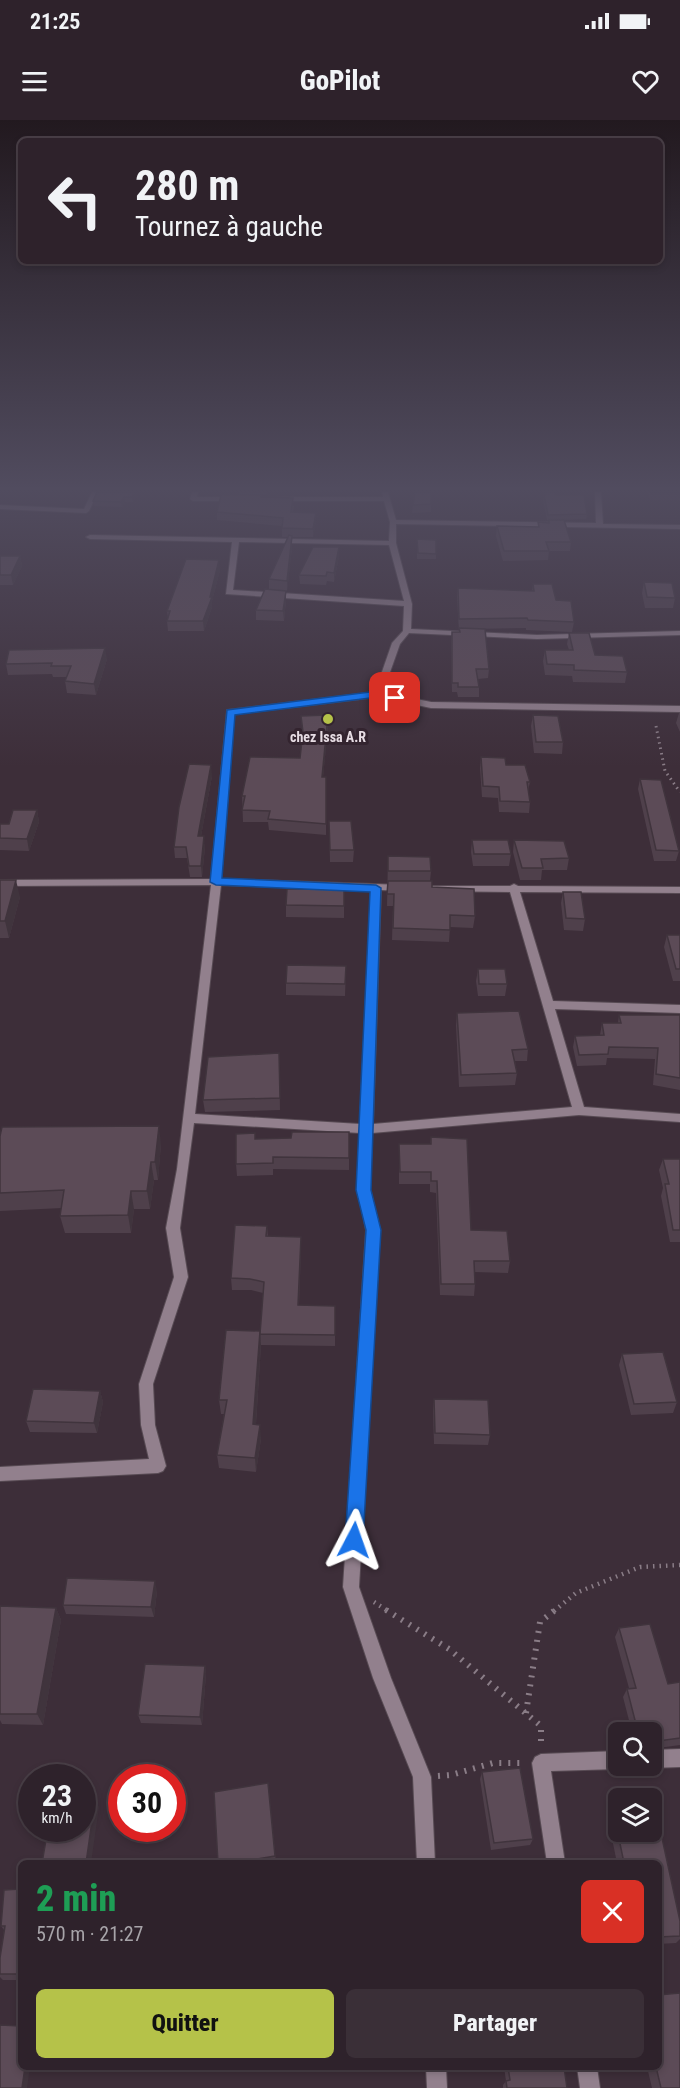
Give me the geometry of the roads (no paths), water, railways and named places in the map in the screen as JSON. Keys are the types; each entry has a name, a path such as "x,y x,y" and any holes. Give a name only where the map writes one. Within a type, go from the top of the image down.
{"street":[{"path":"230,584 229,592 408,604"},
{"path":"378,694 396,643 407,631 408,604 403,584"},
{"path":"407,631 537,637 680,633"},
{"path":"0,1474 158,1466 148,1425 146,1384 181,1277 173,1228 183,1169 216,882 230,712 378,694 431,705 680,709"},
{"path":"0,883 216,882 410,888"},
{"path":"514,887 579,1111"},
{"path":"376,888 364,1190 374,1230 351,1587 382,1678 422,1777 426,1860"},
{"path":"422,888 680,890"},
{"path":"548,1005 680,1009"},
{"path":"188,1118 366,1129 579,1111 680,1118"},
{"path":"662,1759 680,1758"},
{"path":"556,1860 540,1763 608,1760"},
{"path":"436,2070 438,2088"},
{"path":"587,2070 590,2088"}],"place":[{"name":"chez Issa A.R","path":"328,719"}]}
